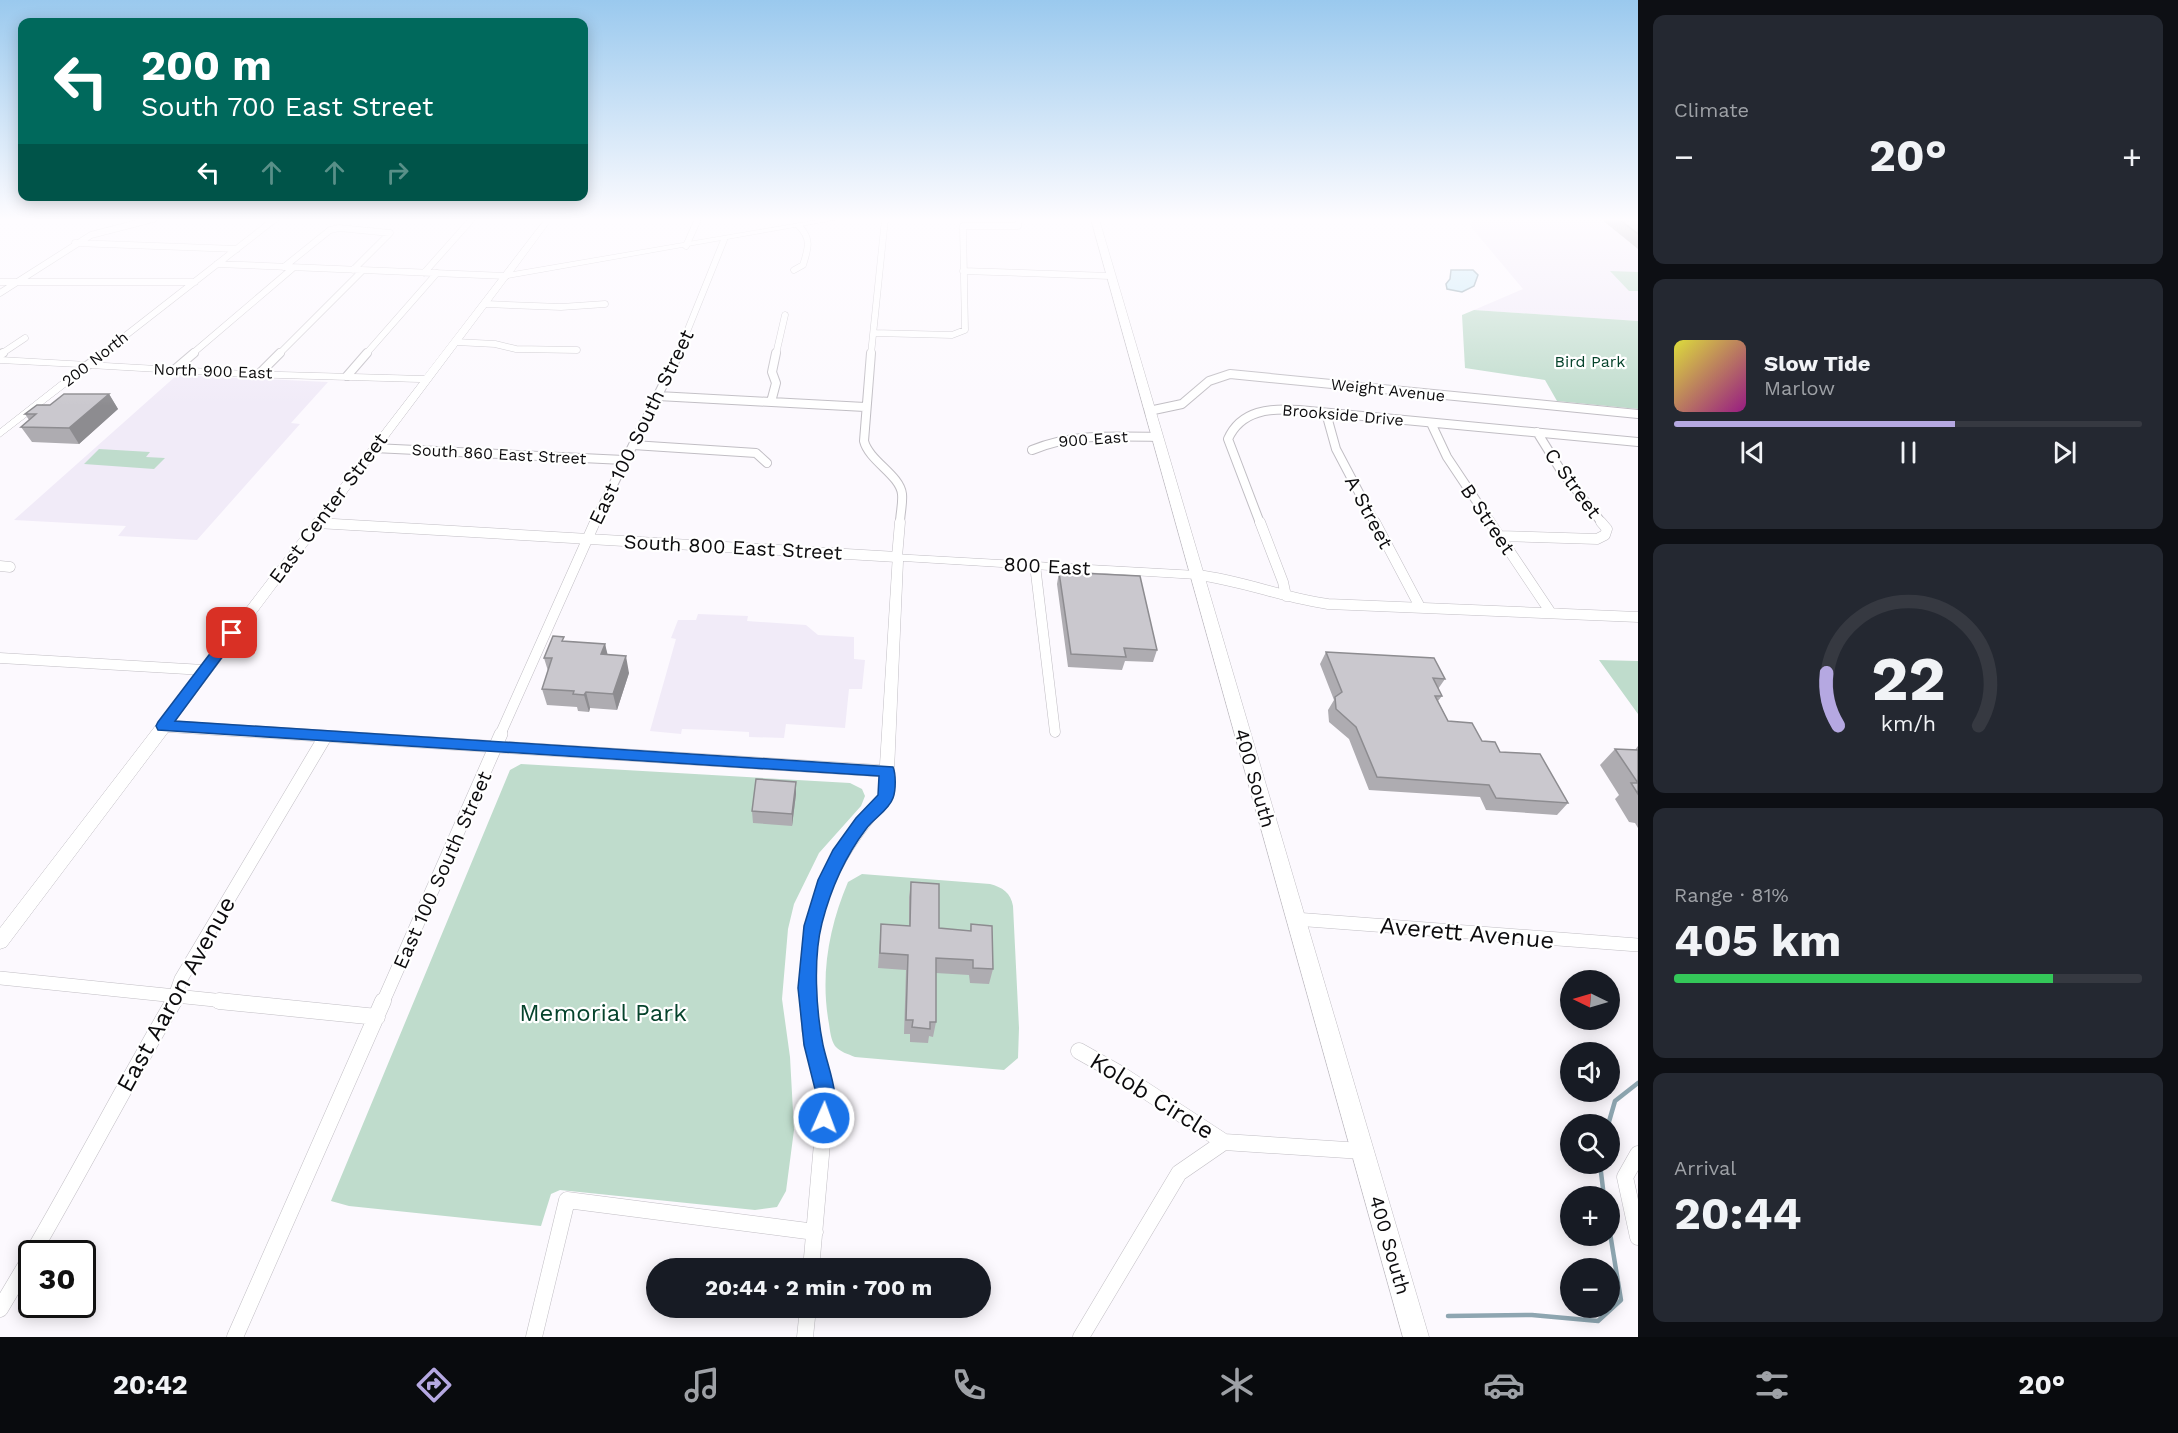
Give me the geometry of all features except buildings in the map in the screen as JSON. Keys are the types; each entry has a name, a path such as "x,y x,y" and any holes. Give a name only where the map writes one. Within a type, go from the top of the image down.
{"main road":[{"name":"400 South","path":"1112,281 1416,1337"}],"street":[{"path":"0,282 107,281"},
{"path":"178,281 195,282"},
{"path":"174,370 276,281"},
{"path":"258,374 352,281"},
{"path":"347,376 430,281"},
{"name":"East Center Street","path":"0,941 204,670 502,281"},
{"name":"East 100 South Street","path":"235,1337 587,538 687,336 708,281"},
{"path":"812,1258 826,1093 813,1045 808,999 808,956 812,926 823,889 839,855 861,822 886,797 902,492 890,474 866,448 864,441 865,407 879,281"},
{"path":"874,333 952,335 964,330 963,281"},
{"name":"200 North","path":"0,434 195,282"},
{"path":"0,293 16,283"},
{"path":"486,304 561,307 605,304"},
{"path":"771,402 776,382 772,372 786,315"},
{"path":"0,357 25,338"},
{"path":"456,342 495,344 516,349 577,350"},
{"name":"North 900 East","path":"0,357 174,370 427,379"},
{"name":"Weight Avenue","path":"1149,411 1178,406 1212,377 1219,374 1230,374 1638,414"},
{"path":"658,396 865,407"},
{"name":"Brookside Drive","path":"1286,597 1283,582 1228,439 1231,428 1238,420 1267,410 1299,410 1638,442"},
{"name":"A Street","path":"1326,413 1336,449 1420,607"},
{"name":"B Street","path":"1431,423 1447,457 1551,613"},
{"name":"C Street","path":"1499,536 1585,540 1597,539 1605,535 1607,529 1560,469 1537,432"},
{"name":"900 East","path":"1032,450 1046,443 1118,436 1156,437"},
{"path":"633,445 756,453 767,464"},
{"name":"South 860 East Street","path":"374,448 624,460"},
{"name":"South 800 East Street","path":"316,523 897,557"},
{"name":"800 East","path":"897,557 1197,575"},
{"path":"1035,565 1055,732"},
{"path":"1197,575 1242,582 1286,597 1328,604 1638,617"},
{"path":"0,658 204,670"},
{"path":"164,726 887,771"},
{"name":"East Aaron Avenue","path":"41,1240 78,1176 116,1100 177,995 181,979 325,737"},
{"name":"Averett Avenue","path":"1295,919 1638,945"},
{"path":"0,978 377,1017"},
{"name":"Kolob Circle","path":"1079,1051 1120,1074 1224,1142"},
{"path":"1081,1337 1179,1173 1224,1142 1362,1151"},
{"path":"1638,1154 1625,1177 1638,1237"},
{"path":"534,1337 567,1200 815,1232"},
{"name":"East Aaron Avenue","path":"0,1309 18,1279"},
{"path":"805,1337 807,1318"}],"shaded area":[{"path":"1517,281 1638,281 1638,321 1474,310 1523,289"},
{"path":"177,375 328,382 291,423 300,424 197,540 118,536 126,526 14,520"},
{"path":"698,614 748,616 747,621 806,625 818,635 854,637 854,659 865,660 862,689 849,689 845,728 786,724 784,738 749,737 749,732 712,730 682,729 681,734 650,731 676,639 671,638 678,620 696,620"}],"green space":[{"path":"1620,281 1638,281 1638,291 1629,291"},
{"name":"Bird Park","path":"1474,310 1638,321 1638,409 1557,401 1545,380 1465,368 1462,315"},
{"path":"99,449 150,452 146,457 165,458 154,469 84,464"},
{"path":"1599,660 1638,661 1638,714"},
{"name":"Memorial Park","path":"521,764 850,783 862,789 865,796 861,806 819,853 794,904 788,929 782,999 790,1057 794,1130 786,1191 777,1207 755,1210 560,1190 551,1194 541,1226 349,1206 331,1201 510,770"},
{"path":"862,874 990,884 1008,894 1013,906 1019,1028 1018,1058 1004,1070 855,1057 835,1046 826,1006 828,951 836,916 848,882"}],"water":[{"path":"1448,281 1476,281 1474,286 1462,292 1447,289"}],"waterway":[{"path":"1611,1114 1615,1101 1638,1083"},
{"path":"1601,1174 1603,1186"},
{"path":"1448,1316 1532,1315 1598,1321 1621,1300 1612,1246"}],"route":[{"path":"232,633 164,726 627,753 887,771 886,797 861,822 839,855 827,880 812,926 807,988 809,1022 826,1093 824,1118"}]}
